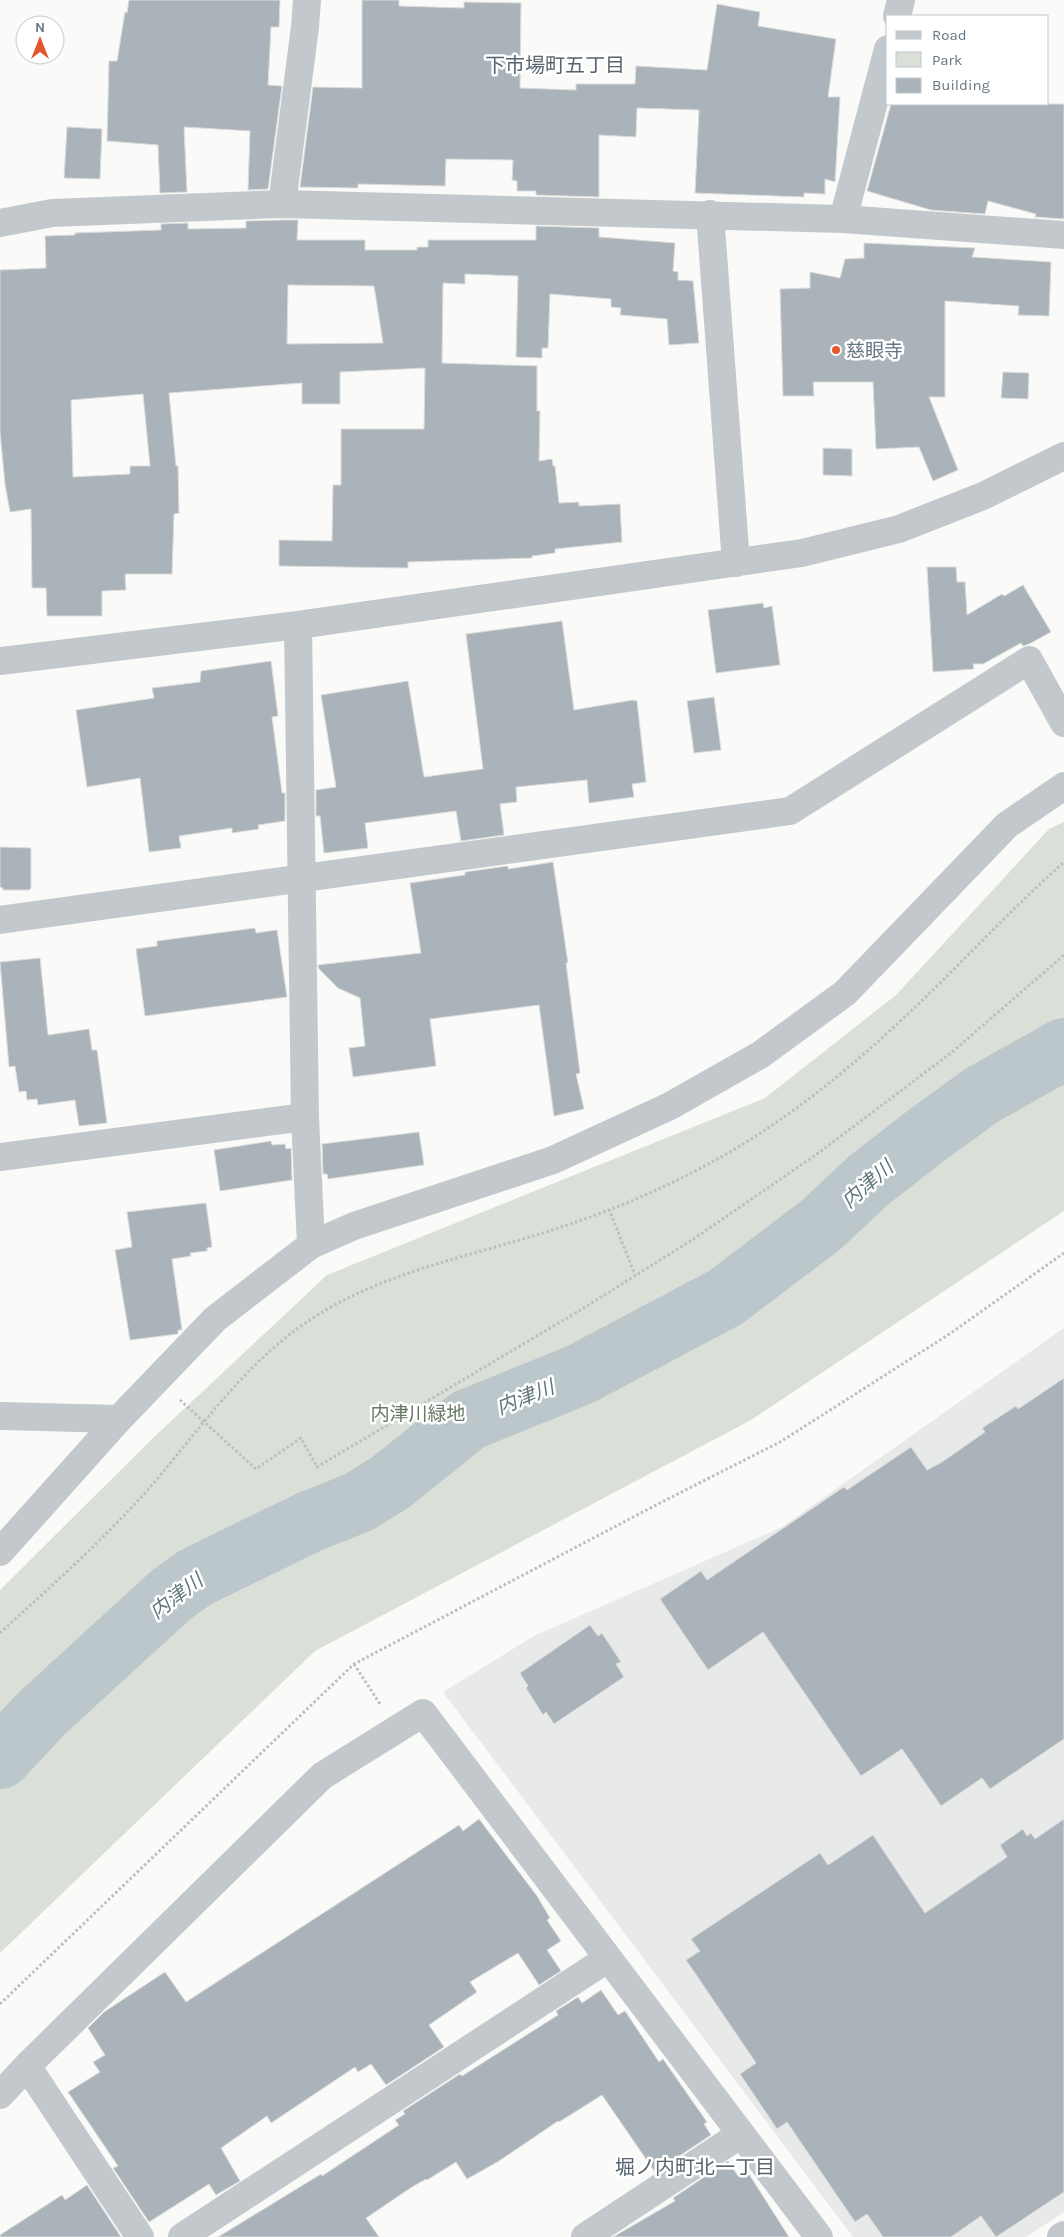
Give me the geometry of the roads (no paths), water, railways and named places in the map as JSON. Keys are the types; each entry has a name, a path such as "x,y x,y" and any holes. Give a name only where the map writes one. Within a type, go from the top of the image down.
{"street":[{"path":"282,204 307,0"},
{"path":"896,15 901,0"},
{"path":"843,218 886,57"},
{"path":"0,223 52,213 282,204 843,218 1064,235"},
{"path":"710,214 736,563"},
{"path":"0,661 298,625 802,553 899,529 983,496 1064,456"},
{"path":"298,625 305,1117 311,1245"},
{"path":"0,920 790,811 1029,660 1064,723"},
{"path":"0,1552 119,1418 216,1319 311,1245 354,1226 553,1160 670,1106 760,1055 845,992 1008,825 1064,786"},
{"path":"0,1157 305,1117"},
{"path":"0,1416 119,1418"},
{"path":"0,2095 322,1776 423,1714 818,2237"},
{"path":"182,2237 607,1959"},
{"path":"28,2066 140,2237"},
{"path":"585,2237 741,2134"}],"waterway":[{"name":"内津川","path":"0,1758 42,1713 172,1594 196,1577 309,1522 359,1502 391,1482 468,1420 581,1374 726,1297 821,1225 869,1180 927,1135 982,1095 1064,1049"}],"place":[{"name":"慈眼寺","path":"836,350"}],"district":[{"name":"下市場町五丁目","path":"555,65"},
{"name":"堀ノ内町北一丁目","path":"695,2167"}],"park label":[{"name":"内津川緑地","path":"418,1413"}]}
